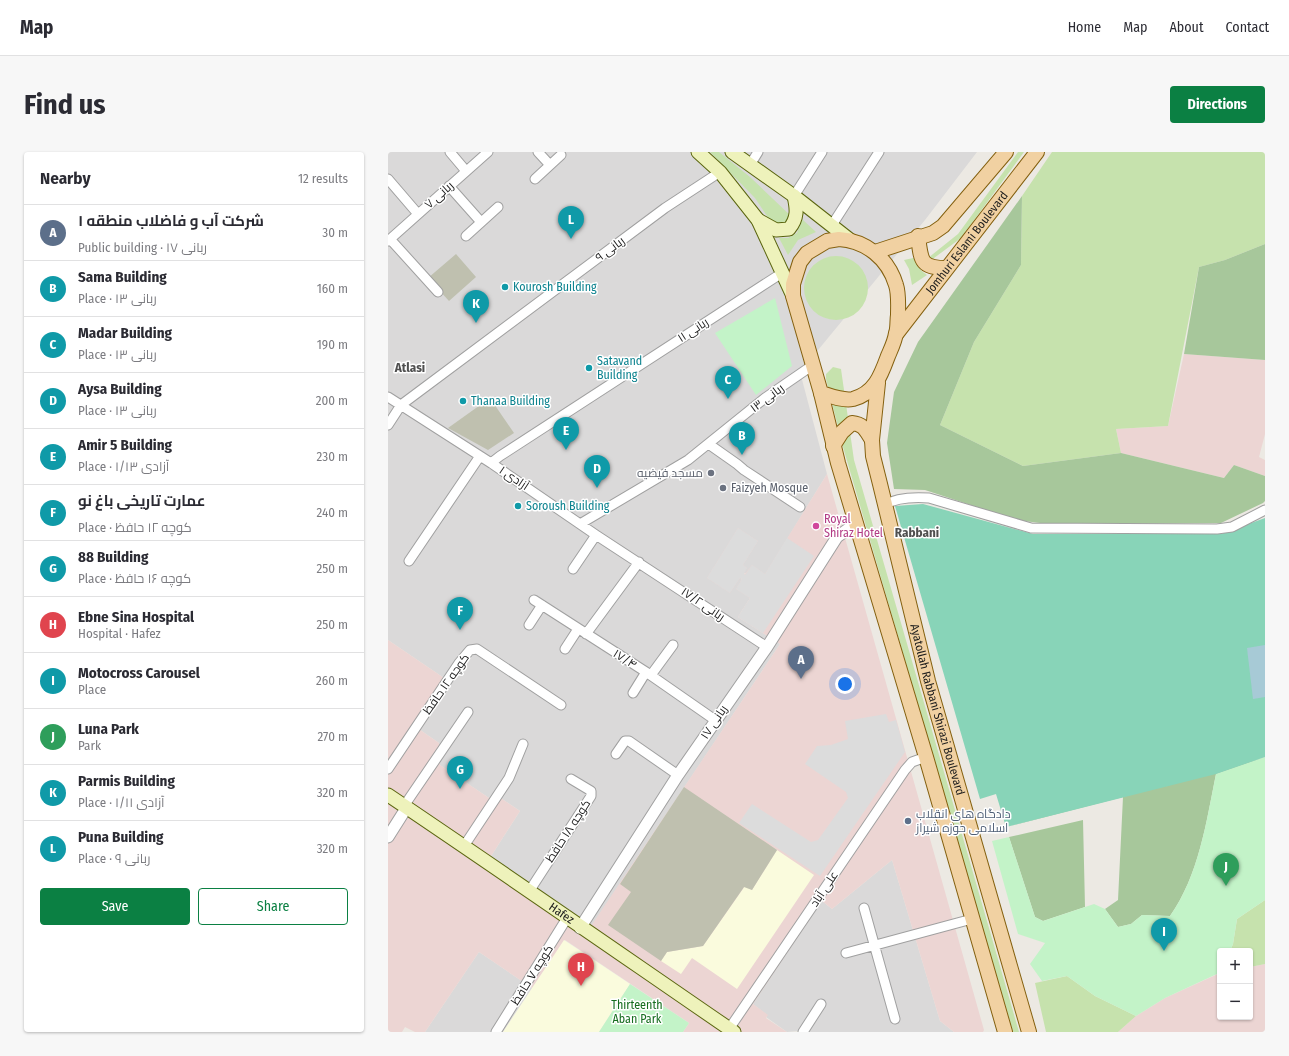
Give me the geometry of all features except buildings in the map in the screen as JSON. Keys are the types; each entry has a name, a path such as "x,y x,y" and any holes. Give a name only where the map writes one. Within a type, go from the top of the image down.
{"main road":[{"path":"698,152 720,172 758,220 793,296 821,393 842,399 852,399 863,395 878,383 896,333 898,303 897,286 891,272 874,252 863,244 850,240 839,239 827,241 807,253 800,262 795,273 793,296"},
{"path":"732,152 794,196 850,240"},
{"path":"874,252 918,236 933,233 943,226 1006,152"},
{"name":"Jomhuri Eslami Boulevard","path":"896,333 1037,152"},
{"path":"758,220 776,230 789,229 793,224 797,210 794,196"},
{"path":"918,236 920,255 923,263 928,267 946,268"},
{"name":"Ayatollah Rabbani Shirazi Boulevard","path":"878,383 872,440 885,505 928,682 1029,1032"},
{"name":"Ayatollah Rabbani Shirazi Boulevard","path":"821,393 833,446 855,524 926,757 1005,1032"},
{"path":"833,446 842,432 852,423 860,424 864,427 872,440"},
{"name":"Hafez","path":"388,795 530,890 580,928 732,1030"}],"street":[{"path":"450,152 466,171"},
{"name":"ربانی ۷","path":"389,240 488,152"},
{"path":"538,152 550,165"},
{"path":"750,165 758,152"},
{"path":"794,196 822,152"},
{"path":"832,225 879,152"},
{"path":"535,179 561,155"},
{"name":"ربانی ۹","path":"401,405 503,331 659,213 720,172"},
{"path":"388,179 418,214"},
{"path":"449,186 481,222"},
{"path":"466,236 498,208"},
{"path":"389,240 438,292"},
{"name":"ربانی ۱۱","path":"491,463 782,273"},
{"name":"ربانی ۱۳","path":"580,524 688,460 710,444 765,398 813,365"},
{"name":"آزادی ۱","path":"388,397 491,463 638,562"},
{"path":"388,425 401,405"},
{"path":"710,444 744,470 800,507"},
{"path":"409,561 480,456"},
{"path":"885,505 890,501 912,497 929,498 1031,528 1217,529 1232,526 1265,510"},
{"name":"ربانی ۱۷","path":"580,928 678,775 766,647 838,537 844,530 855,524"},
{"path":"573,568 596,535"},
{"path":"565,649 582,632 638,562"},
{"name":"ربانی ۱۷/۲","path":"638,562 766,647"},
{"name":"۱۷/۴","path":"534,600 649,674 715,720"},
{"path":"529,625 542,606"},
{"path":"633,693 673,645"},
{"name":"کوچه ۱۲ حافظ","path":"388,769 459,663 470,650 477,650 561,705"},
{"path":"388,837 406,806 468,712"},
{"path":"616,754 625,741 629,741 678,775"},
{"path":"464,846 509,778 524,744"},
{"name":"علی آباد","path":"732,1030 905,770 912,762 926,757"},
{"name":"کوچه ۱۸ حافظ","path":"530,890 591,796 590,791 571,779"},
{"path":"864,908 895,1019"},
{"name":"کوچه ۷ حافظ","path":"496,1032 567,918"},
{"path":"846,954 972,919"},
{"path":"803,1032 821,1004"}],"shaded area":[{"path":"388,152 977,152 925,220 800,372 827,474 765,575 744,573 738,528 741,578 750,598 738,617 780,644 587,933 486,864 520,811 499,797 495,802 440,765 439,743 413,725 444,678 388,640"},
{"path":"456,254 476,277 449,301 428,278"},
{"path":"1184,354 1265,360 1265,434 1259,457 1265,460 1265,476 1234,465 1224,478 1121,453 1116,429 1168,426"},
{"path":"490,398 514,433 488,450 448,428"},
{"path":"827,474 984,1030 983,1032 954,1032 940,1021 892,860 832,909 822,901 753,1004 768,1015 766,1018 787,1032 683,1032 689,1023 565,940 532,988 479,952 425,1032 415,1032 405,1027 402,1032 388,1032 388,640 444,678 413,725 439,743 440,765 495,802 499,797 520,811 486,864 587,932 780,644 738,617 750,598 736,589 742,579 740,578 730,593 707,578 738,528 758,541 743,565 747,568 744,573 745,574 752,565 765,574"},
{"path":"738,528 758,541 743,565 747,568 744,573 745,575 752,565 765,574 787,538 814,556 763,633 738,617 750,598 736,589 742,579 740,578 730,593 707,578"},
{"path":"886,714 889,722 896,720 905,752 820,876 739,823 752,804 811,842 818,840 848,798 846,792 805,764 817,746 831,745 848,739 845,721"},
{"path":"684,787 777,850 752,890 744,887 703,946 667,952 661,961 608,925 631,892 620,884"},
{"path":"777,850 814,875 737,989 692,958 681,974 661,961 667,952 703,946 745,886 752,890"},
{"path":"892,860 940,1021 954,1032 810,1032 808,1030 787,1032 766,1017 767,1015 753,1004 822,901 832,909"},
{"path":"564,940 630,984 599,1032 503,1032"},
{"path":"479,952 532,988 503,1032 425,1032"},
{"path":"1265,964 1265,1032 1118,1032 1136,1016 1165,998 1217,974 1217,1020 1253,1020 1253,966"}],"green space":[{"path":"710,152 719,152 750,177 792,217 789,223 781,226 771,222 755,198"},
{"path":"1018,152 1024,152 961,238 930,261 928,258 958,234"},
{"path":"1052,152 1265,152 1265,244 1225,260 1199,267 1168,426 1116,429 1121,453 1023,466 940,425 974,342 1021,265 1022,196"},
{"path":"1022,196 1021,265 974,342 940,425 1023,466 1121,453 1224,478 1234,465 1265,476 1265,501 1263,503 1221,523 1048,524 1016,520 925,490 894,489 887,443 894,392 918,342"},
{"path":"802,219 816,232 798,240 788,255 779,238 788,238 797,233"},
{"path":"1265,244 1265,360 1184,354 1199,267 1225,260"},
{"path":"836,256 854,262 862,270 868,288 862,306 854,314 836,320 818,314 810,306 804,288 810,270 818,262"},
{"path":"918,257 919,268 927,275 912,285 909,269 904,260"},
{"path":"775,298 792,366 756,395 715,333"},
{"path":"833,367 841,369 854,460 1019,1032 1013,1032 843,447 826,379 826,374"},
{"path":"923,504 1033,534 1221,534 1265,518 1265,757 1216,774 1006,827 996,794 980,799 895,506"},
{"path":"1265,757 1265,900 1237,919 1231,948 1217,948 1217,974 1165,998 1136,1016 1095,996 1067,976 1042,981 1030,964 1045,943 1018,934 992,841 1009,837 1035,917 1043,921 1094,904 1105,909 1118,927 1131,924 1142,915 1170,916 1180,900 1195,866 1205,830 1216,774"},
{"path":"1263,758 1216,774 1205,830 1195,866 1180,900 1170,916 1142,915 1131,924 1118,927 1105,909 1118,900 1123,797 1006,827"},
{"path":"1083,820 1085,907 1043,921 1035,917 1009,837"},
{"path":"1265,900 1265,964 1253,966 1253,948 1231,948 1237,919"},
{"path":"1067,976 1095,996 1136,1016 1118,1032 1046,1032 1035,983"},
{"name":"Thirteenth Aban Park","path":"630,984 689,1023 683,1032 599,1032"}],"water":[{"path":"1265,645 1265,697 1253,699 1247,648"}],"place":[{"name":"Puna Building","path":"571,239"},
{"name":"Kourosh Building","path":"505,287"},
{"name":"Parmis Building","path":"476,323"},
{"name":"Satavand Building","path":"589,368"},
{"name":"Madar Building","path":"728,399"},
{"name":"Thanaa Building","path":"463,401"},
{"name":"Amir 5 Building","path":"566,450"},
{"name":"Sama Building","path":"742,455"},
{"name":"مسجد فیضیه","path":"711,473"},
{"name":"Aysa Building","path":"597,488"},
{"name":"Faizyeh Mosque","path":"723,488"},
{"name":"Soroush Building","path":"518,506"},
{"name":"Royal Shiraz Hotel","path":"816,526"},
{"name":"عمارت تاریخی باغ نو","path":"460,630"},
{"name":"شرکت آب و فاضلاب منطقه ۱","path":"801,679"},
{"name":"88 Building","path":"460,789"},
{"name":"دادگاه های انقلاب اسلامی حوزه شیراز","path":"908,821"},
{"name":"Luna Park","path":"1226,886"},
{"name":"Motocross Carousel","path":"1164,951"},
{"name":"Ebne Sina Hospital","path":"581,986"}],"district":[{"name":"Atlasi","path":"410,367"},
{"name":"Rabbani","path":"917,532"}]}
